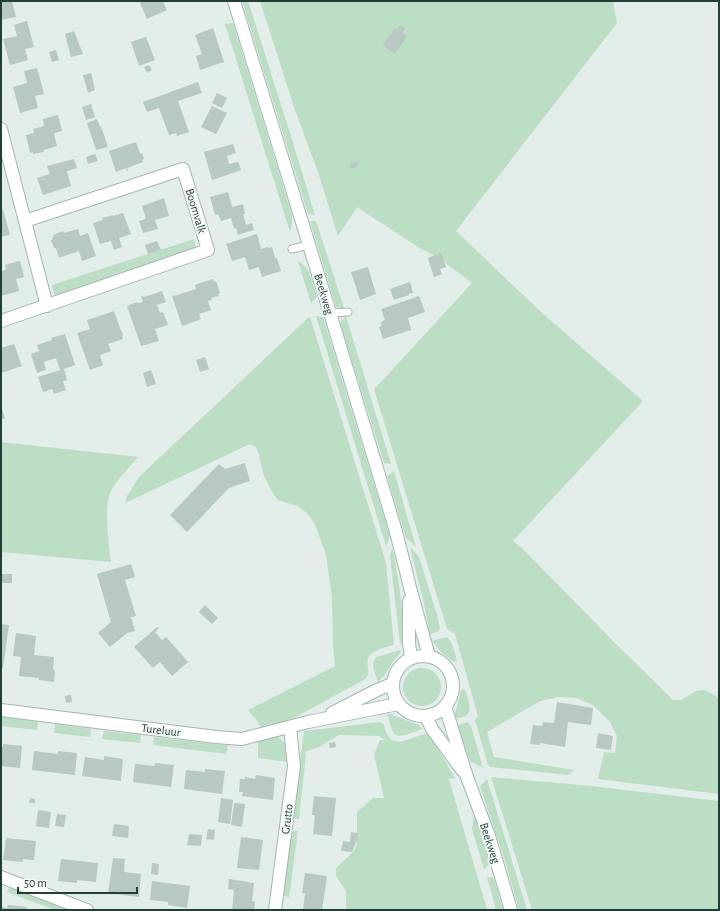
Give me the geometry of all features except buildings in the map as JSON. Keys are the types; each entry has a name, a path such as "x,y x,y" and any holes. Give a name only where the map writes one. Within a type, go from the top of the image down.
{"street":[{"name":"Beekweg","path":"234,1 395,528 429,656"},
{"path":"1,129 47,306"},
{"name":"Boomvalk","path":"1,321 208,250 183,170 24,221"},
{"name":"Beekweg","path":"410,588 409,643 411,658"},
{"path":"429,656 439,660 447,667 452,676 453,687 451,697 445,706 437,713 426,716 410,714 398,704 394,695 392,684 395,673 402,664 411,658 429,656"},
{"name":"Tureluur","path":"319,720 377,690 392,684"},
{"name":"Tureluur","path":"1,710 242,739 319,720 398,704"},
{"name":"Beekweg","path":"445,706 467,777 489,836 511,910"},
{"name":"Beekweg","path":"426,716 432,729 467,777"},
{"name":"Grutto","path":"275,910 294,769 290,728"},
{"path":"1,877 87,910"}],"lane":[{"path":"292,249 309,245"},
{"path":"330,313 348,312"}],"green space":[{"path":"242,1 248,1 315,215 308,214"},
{"path":"260,1 613,1 617,23 456,231 541,312 643,401 513,541 523,549 673,700 681,700 696,691 705,690 719,698 719,794 598,779 604,752 615,753 617,736 610,722 594,706 577,698 559,697 540,701 487,732 494,757 574,770 568,775 490,767 488,765 475,720 478,716 455,634 447,629 374,389 472,283 439,258 418,247 357,207 338,236"},
{"path":"233,23 292,215 290,232 225,24"},
{"path":"310,221 316,221 344,308 336,307"},
{"path":"194,239 196,248 55,298 52,285"},
{"path":"298,261 309,272 313,282 317,297 311,303"},
{"path":"316,316 323,317 390,536 386,546"},
{"path":"346,316 391,464 384,463 340,323"},
{"path":"310,317 386,563 394,645 384,647 372,653 368,657 368,674 364,680 292,719 262,729 248,710 335,666 332,597 326,555 315,524 307,513 297,506 278,500 264,476 256,447 250,444 125,503 127,496 140,476"},
{"path":"1,442 138,457 117,482 111,491 109,498 107,506 107,526 111,562 1,552"},
{"path":"394,471 416,547 406,538 387,476"},
{"path":"410,547 419,557 438,618 440,629 437,632 430,634 423,599"},
{"path":"392,549 401,599 404,641 400,644 390,556"},
{"path":"447,637 455,651 457,661 453,662 439,650 432,641"},
{"path":"400,650 401,652 378,682 373,666 377,657"},
{"path":"422,668 432,671 438,677 441,687 438,697 432,703 422,706 412,703 406,697 403,687 406,677 412,671"},
{"path":"465,689 470,709 469,713 461,718 454,718 461,690"},
{"path":"387,713 419,725 422,729 402,736 395,735"},
{"path":"2,717 38,722 37,730 1,726"},
{"path":"380,722 384,725 391,740 400,742 429,734 455,778 449,779 487,910 346,910 346,891 336,876 336,868 354,851 357,844 357,812 373,798 384,798 374,755 380,740 385,740 379,736 339,735 319,747 305,752 306,755 299,819 295,819 293,816 304,731"},
{"path":"467,722 471,726 483,768 470,761 456,726"},
{"path":"55,724 91,729 90,737 54,733"},
{"path":"104,731 141,735 140,743 102,739"},
{"path":"276,735 286,744 288,762 258,758 258,741"},
{"path":"154,737 228,745 226,754 153,745"},
{"path":"491,777 591,786 719,801 719,910 532,910"},
{"path":"487,779 527,910 519,910 504,858 480,786"},
{"path":"474,814 490,864 484,869 472,829"},
{"path":"298,831 289,897 283,894 291,833"},
{"path":"487,877 494,878 503,910 496,910"},
{"path":"11,886 74,910 55,910 7,892"}]}
